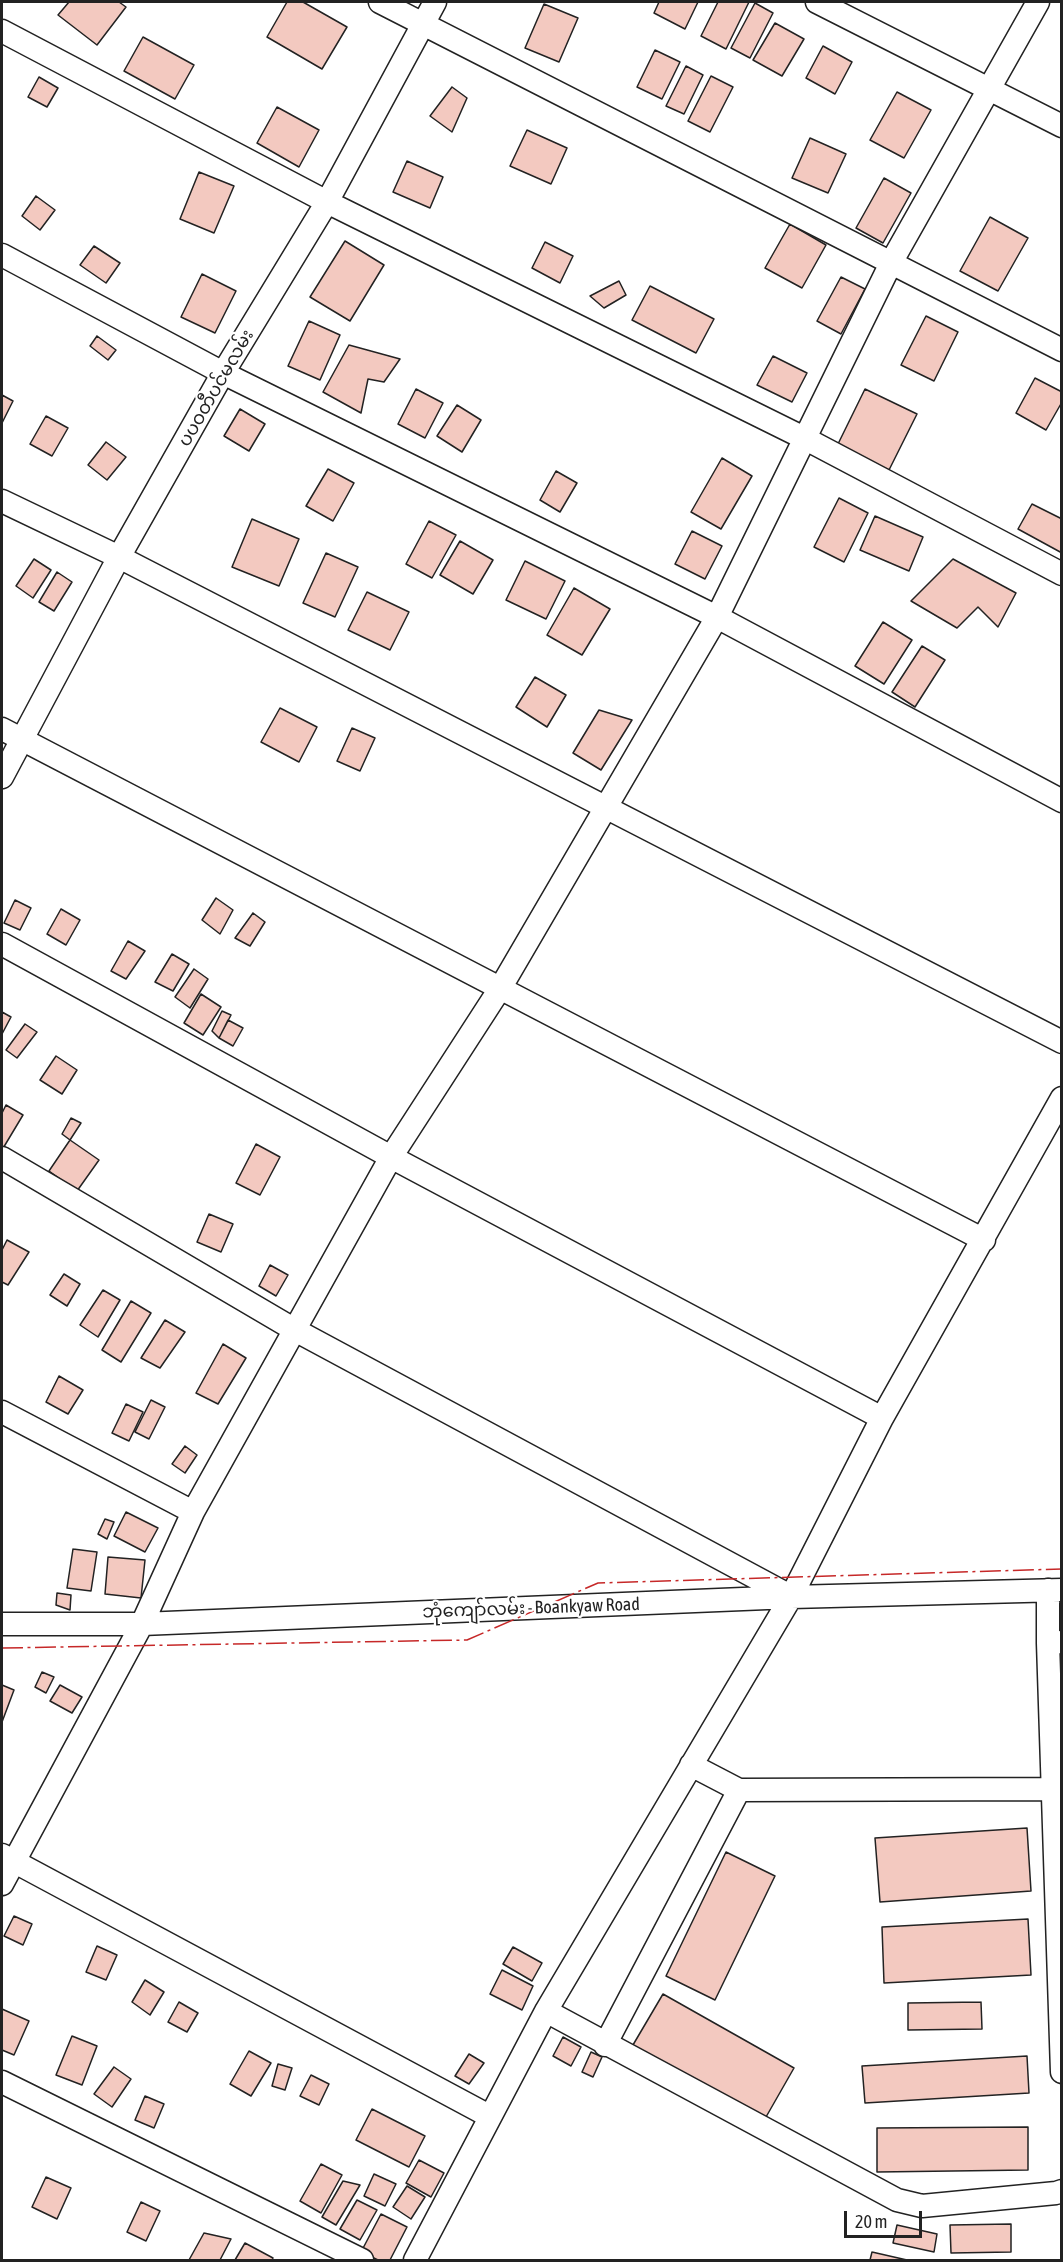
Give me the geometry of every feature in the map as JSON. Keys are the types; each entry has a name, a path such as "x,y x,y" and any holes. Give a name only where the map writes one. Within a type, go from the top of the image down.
{"street":[{"path":"380,2 892,261 1062,350"},
{"name":"ပပဝတီပင်မလမ်း","path":"2,777 11,734 119,557 223,373 327,202 435,2"},
{"path":"817,2 1062,126"},
{"path":"2,1884 8,1858 142,1624 193,1512 391,1157 501,987 717,617 892,261 1038,2"},
{"path":"2,31 327,202 804,438 1062,574"},
{"path":"2,255 223,373 717,617 1062,801"},
{"path":"2,501 119,557 605,809 1062,1042"},
{"path":"11,734 984,1240"},
{"path":"2,944 391,1157 882,1418"},
{"path":"415,2260 489,2116 546,2012 791,1597 882,1418 1062,1098"},
{"path":"2,1158 295,1330 791,1597"},
{"path":"2,1412 193,1512"},
{"path":"1055,1590 1053,1789 1062,2072"},
{"name":"ဘုံကျော်လမ်း - Boankyaw Road","path":"2,1623 142,1624 791,1597 1055,1590"},
{"path":"691,1765 739,1790 1053,1789"},
{"path":"605,2045 739,1790"},
{"path":"8,1858 489,2116"},
{"path":"546,2012 897,2200 922,2206 1062,2191"},
{"path":"2,2082 362,2260"}],"building":[{"path":"69,2 119,2 126,7 97,45 58,15"},
{"path":"287,2 303,2 347,27 322,69 267,37"},
{"path":"659,2 698,2 685,29 654,13"},
{"path":"718,2 749,2 726,49 701,36"},
{"path":"755,3 773,13 750,58 731,48"},
{"path":"544,4 578,18 559,62 525,48"},
{"path":"775,23 804,39 782,76 753,60"},
{"path":"143,37 194,65 175,99 124,71"},
{"path":"823,46 852,62 835,94 806,78"},
{"path":"655,50 680,62 662,99 637,87"},
{"path":"686,66 703,75 684,114 666,106"},
{"path":"711,76 733,87 710,132 688,121"},
{"path":"39,77 58,88 47,107 28,97"},
{"path":"452,87 467,98 452,132 430,116"},
{"path":"897,92 931,110 904,158 870,140"},
{"path":"277,107 319,130 299,167 257,143"},
{"path":"527,130 567,148 551,184 510,166"},
{"path":"810,138 846,154 828,193 792,178"},
{"path":"407,161 443,177 430,208 393,192"},
{"path":"199,172 234,186 214,233 180,219"},
{"path":"884,178 911,193 883,243 856,228"},
{"path":"36,196 55,210 40,230 22,216"},
{"path":"990,217 1028,238 998,291 960,271"},
{"path":"790,224 826,245 802,288 765,268"},
{"path":"345,241 384,265 350,321 310,297"},
{"path":"545,242 573,256 560,283 532,268"},
{"path":"94,246 120,263 106,283 80,265"},
{"path":"202,274 236,291 215,333 181,317"},
{"path":"841,277 865,289 841,334 817,321"},
{"path":"619,281 626,295 604,308 590,296"},
{"path":"650,286 714,319 696,353 632,320"},
{"path":"926,316 958,332 934,381 901,365"},
{"path":"309,321 340,335 320,380 288,366"},
{"path":"97,336 116,350 108,360 90,346"},
{"path":"349,345 400,359 384,382 368,379 361,413 323,392"},
{"path":"773,356 807,373 792,402 757,385"},
{"path":"1035,378 1062,392 1062,402 1046,430 1016,413"},
{"path":"416,389 443,403 425,438 398,424"},
{"path":"865,389 917,414 889,470 837,446"},
{"path":"2,395 13,401 2,423"},
{"path":"457,405 481,420 462,452 437,436"},
{"path":"240,409 265,424 249,451 224,436"},
{"path":"46,416 68,428 52,456 30,444"},
{"path":"106,442 126,457 107,480 88,465"},
{"path":"722,458 752,476 721,529 691,512"},
{"path":"328,469 354,483 333,521 306,506"},
{"path":"556,471 577,483 560,512 540,500"},
{"path":"839,498 868,513 844,562 814,547"},
{"path":"1032,504 1062,519 1062,553 1018,529"},
{"path":"875,516 923,537 909,571 860,550"},
{"path":"252,519 299,539 279,586 232,567"},
{"path":"429,521 456,535 432,578 406,564"},
{"path":"692,531 722,546 705,579 675,564"},
{"path":"460,541 493,560 473,594 440,575"},
{"path":"326,553 358,567 335,617 303,603"},
{"path":"34,559 51,570 33,598 16,586"},
{"path":"953,559 1016,593 998,627 978,607 957,628 911,601"},
{"path":"525,561 565,581 546,619 506,600"},
{"path":"57,572 72,582 54,611 39,602"},
{"path":"574,588 610,609 582,655 547,635"},
{"path":"367,592 409,612 390,650 348,630"},
{"path":"883,622 912,640 884,684 855,666"},
{"path":"922,646 945,660 915,707 892,692"},
{"path":"535,677 566,695 547,727 516,707"},
{"path":"280,708 317,727 299,762 261,742"},
{"path":"599,710 632,720 601,770 573,753"},
{"path":"352,728 375,738 360,771 337,761"},
{"path":"216,898 233,910 220,934 202,920"},
{"path":"15,900 31,908 20,930 4,923"},
{"path":"61,909 80,920 66,945 47,934"},
{"path":"253,913 265,922 250,946 235,938"},
{"path":"128,941 145,951 126,979 111,971"},
{"path":"172,954 189,964 173,991 155,982"},
{"path":"194,969 208,979 190,1008 175,997"},
{"path":"201,994 221,1007 203,1035 184,1023"},
{"path":"222,1011 231,1015 219,1038 212,1031"},
{"path":"2,1012 11,1017 2,1034"},
{"path":"228,1020 243,1028 233,1046 219,1038"},
{"path":"25,1024 37,1032 17,1058 6,1050"},
{"path":"56,1056 77,1070 62,1094 40,1080"},
{"path":"6,1105 23,1115 2,1150 2,1113"},
{"path":"71,1118 81,1123 70,1140 62,1134"},
{"path":"70,1140 99,1160 77,1191 49,1171"},
{"path":"256,1144 280,1157 260,1195 236,1183"},
{"path":"209,1214 233,1224 221,1252 197,1242"},
{"path":"7,1240 29,1252 8,1285 2,1282 2,1250"},
{"path":"270,1265 288,1275 276,1296 259,1286"},
{"path":"64,1274 80,1284 67,1306 50,1295"},
{"path":"103,1290 120,1300 98,1337 80,1325"},
{"path":"131,1301 151,1313 121,1362 102,1350"},
{"path":"165,1320 185,1332 160,1368 141,1358"},
{"path":"223,1344 246,1358 218,1404 196,1393"},
{"path":"59,1376 83,1390 68,1414 46,1402"},
{"path":"151,1400 165,1407 149,1439 135,1432"},
{"path":"126,1404 143,1412 129,1441 112,1433"},
{"path":"185,1446 197,1455 185,1473 172,1464"},
{"path":"126,1512 158,1528 145,1552 114,1536"},
{"path":"105,1519 114,1522 107,1539 98,1534"},
{"path":"73,1549 97,1552 91,1591 67,1588"},
{"path":"108,1557 145,1560 141,1598 105,1594"},
{"path":"57,1593 71,1595 70,1610 56,1605"},
{"path":"42,1672 54,1677 46,1693 35,1687"},
{"path":"2,1685 14,1690 2,1722"},
{"path":"60,1685 82,1697 72,1713 50,1701"},
{"path":"1027,1828 1031,1891 880,1902 875,1838"},
{"path":"726,1852 775,1876 715,2000 666,1976"},
{"path":"14,1916 32,1924 23,1945 4,1936"},
{"path":"1028,1919 1031,1975 884,1983 882,1927"},
{"path":"97,1946 117,1955 106,1980 86,1972"},
{"path":"513,1947 542,1963 532,1981 503,1964"},
{"path":"502,1970 533,1986 522,2010 490,1994"},
{"path":"145,1980 164,1992 150,2015 132,2002"},
{"path":"663,1994 794,2068 762,2124 630,2050"},
{"path":"179,2002 198,2013 187,2032 168,2022"},
{"path":"981,2002 982,2029 908,2030 908,2003"},
{"path":"2,2009 29,2021 14,2055 2,2050"},
{"path":"72,2036 97,2046 82,2085 56,2075"},
{"path":"563,2037 581,2047 571,2066 553,2056"},
{"path":"249,2051 271,2063 251,2096 230,2084"},
{"path":"591,2052 602,2057 593,2077 582,2072"},
{"path":"469,2054 484,2063 469,2084 455,2076"},
{"path":"1027,2056 1029,2093 865,2103 862,2066"},
{"path":"278,2064 292,2068 285,2090 272,2086"},
{"path":"114,2067 131,2079 112,2107 94,2094"},
{"path":"311,2075 329,2084 319,2105 300,2096"},
{"path":"145,2096 164,2104 154,2128 135,2120"},
{"path":"372,2109 425,2136 409,2167 356,2140"},
{"path":"1028,2127 1028,2170 877,2172 877,2128"},
{"path":"419,2160 444,2173 431,2197 406,2183"},
{"path":"321,2164 342,2175 321,2213 300,2201"},
{"path":"374,2174 396,2184 385,2206 364,2196"},
{"path":"46,2177 71,2188 57,2219 32,2207"},
{"path":"343,2181 360,2185 336,2225 322,2217"},
{"path":"407,2186 425,2197 411,2219 393,2207"},
{"path":"357,2200 377,2210 360,2240 340,2229"},
{"path":"141,2202 160,2211 146,2241 127,2232"},
{"path":"381,2214 407,2227 390,2260 378,2260 361,2252"},
{"path":"1011,2224 1011,2252 951,2253 950,2225"},
{"path":"897,2225 937,2234 934,2252 893,2243"},
{"path":"204,2233 231,2239 220,2260 189,2260"},
{"path":"245,2243 273,2258 272,2260 235,2260"},
{"path":"872,2252 907,2260 870,2260"}],"power":[{"path":"2,1648 467,1640 598,1583 1062,1569"}]}
